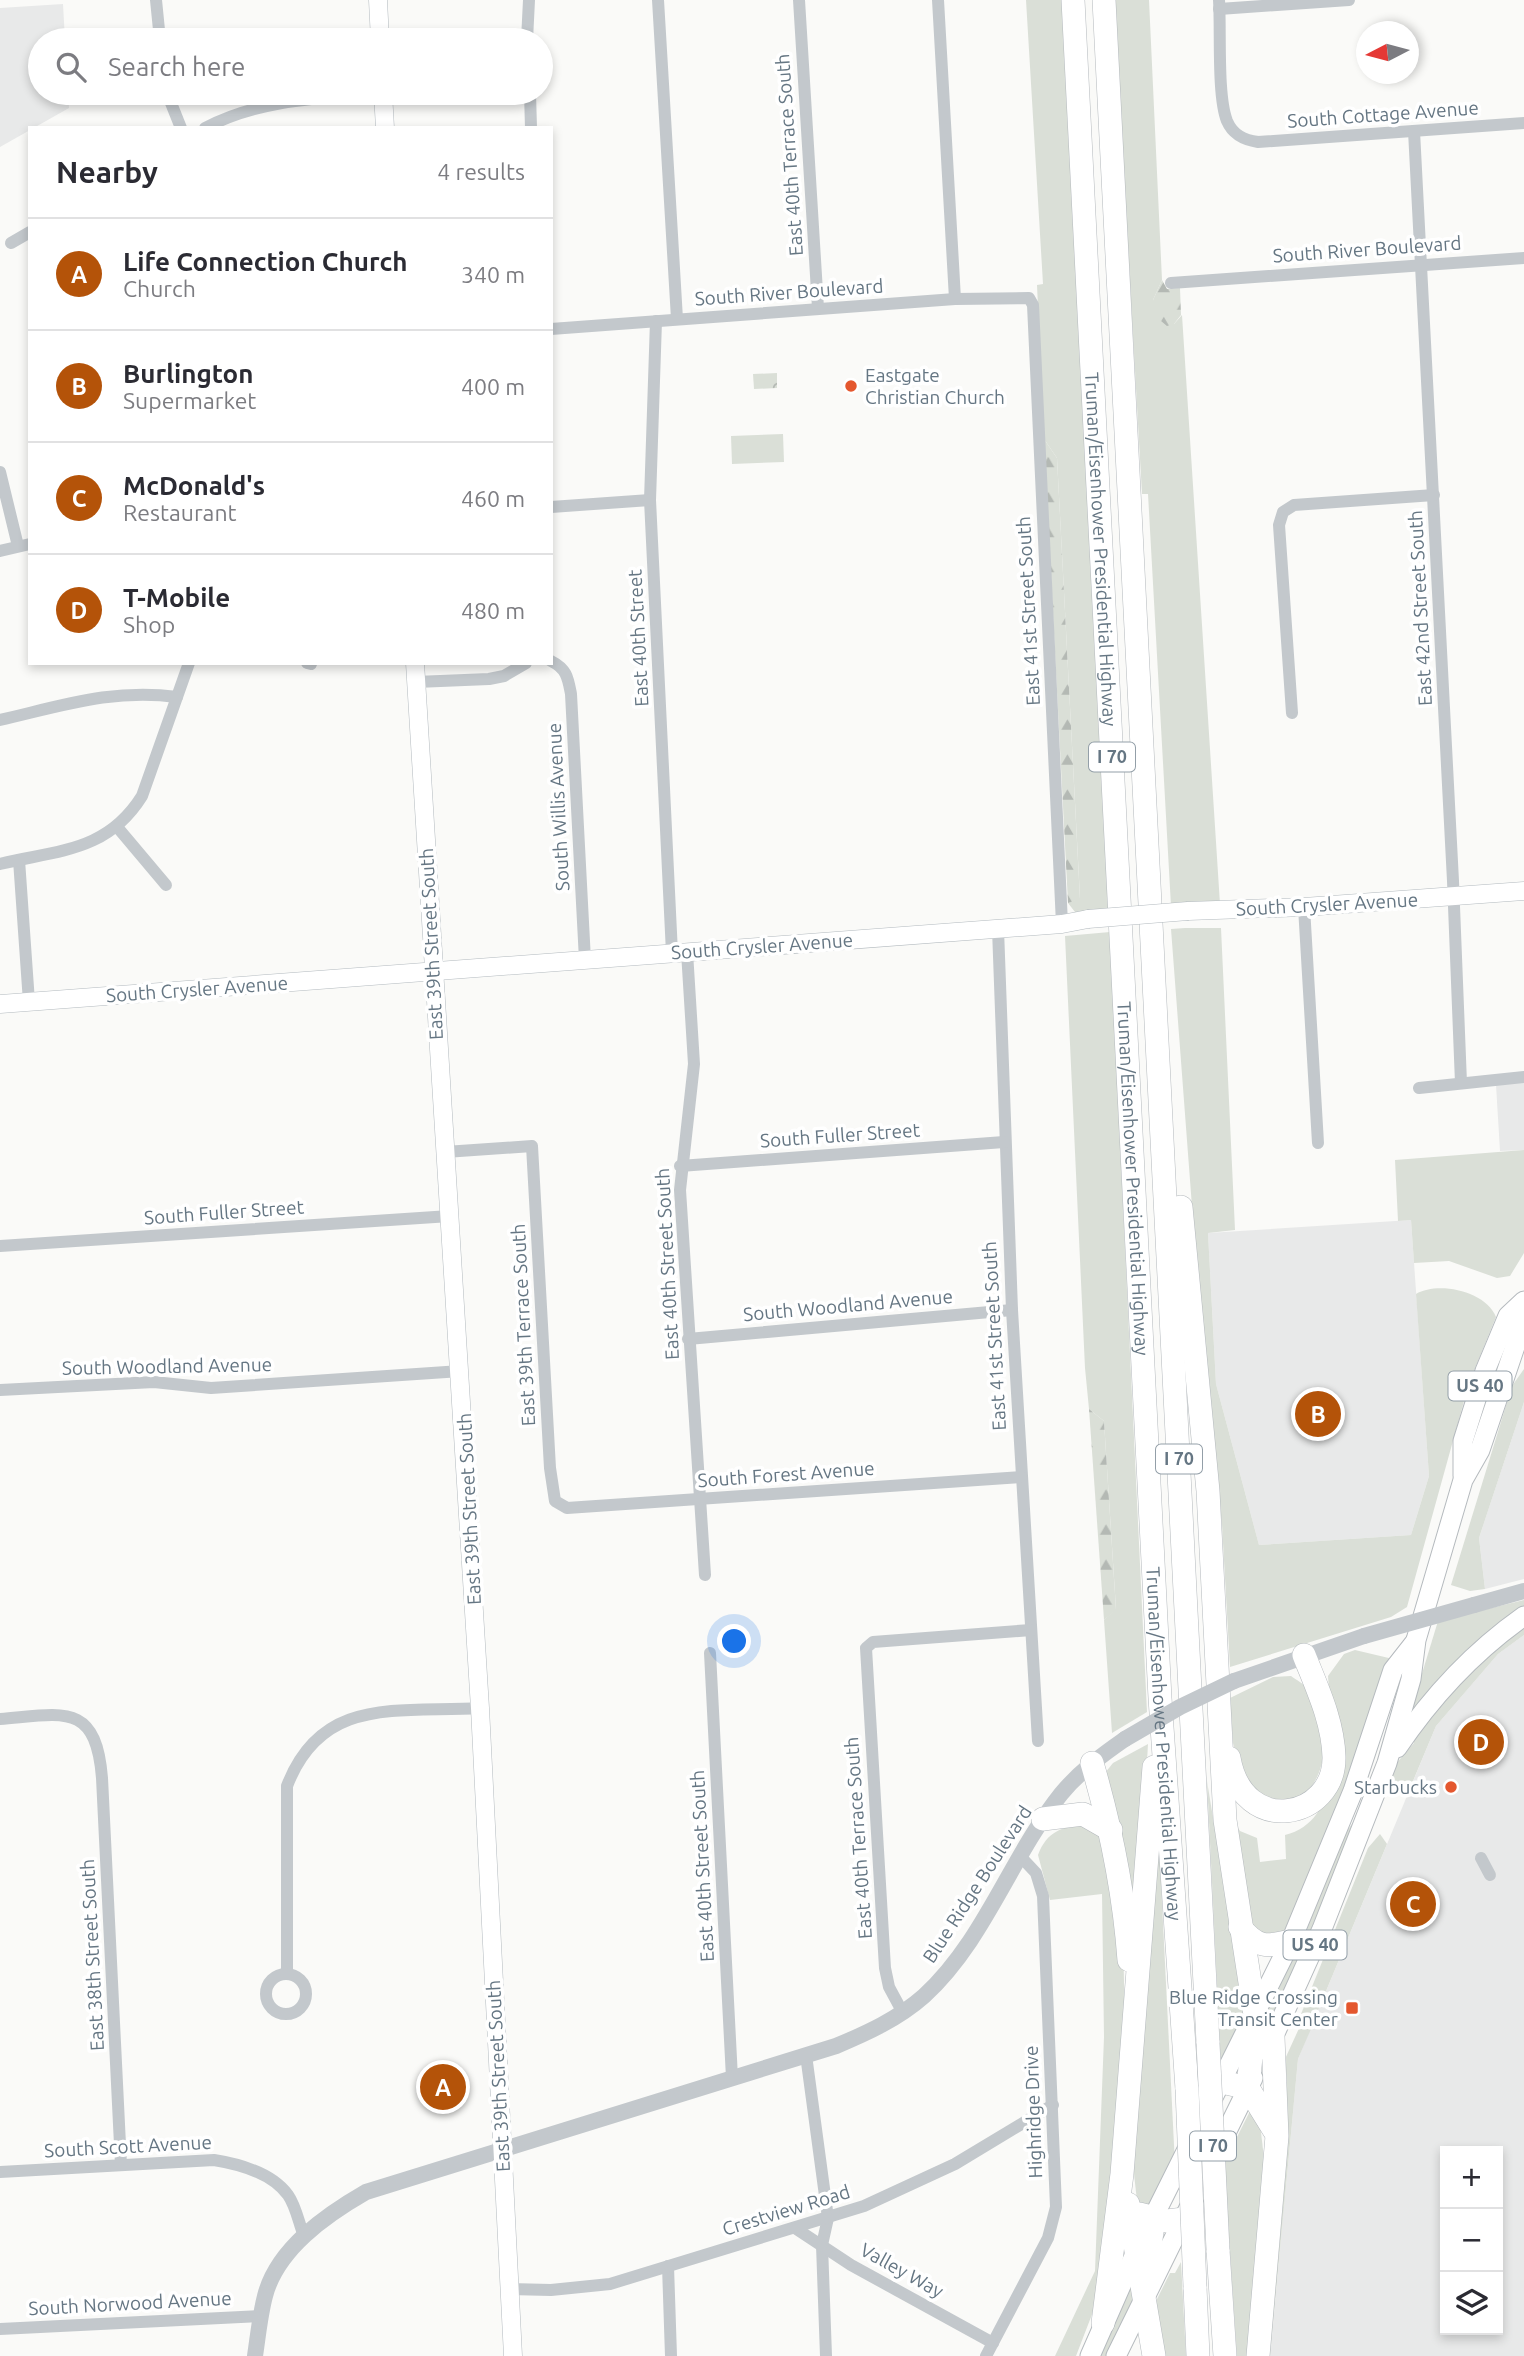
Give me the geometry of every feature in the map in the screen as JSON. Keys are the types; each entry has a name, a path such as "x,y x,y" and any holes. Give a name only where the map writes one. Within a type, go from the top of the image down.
{"highway":[{"name":"Truman/Eisenhower Presidential Highway","path":"1073,0 1160,1698 1187,2089 1198,2356"},
{"name":"Truman/Eisenhower Presidential Highway","path":"1104,0 1224,2356"},
{"path":"1155,966 1208,1491 1222,1716 1225,1819 1255,2015 1248,2088 1277,2136"},
{"path":"1222,1716 1232,1771 1249,1801 1265,1810 1284,1812 1314,1800 1324,1790 1331,1775 1334,1758 1329,1721 1304,1655"},
{"path":"1103,2323 1122,2174 1133,2008 1142,1943 1160,1698"},
{"path":"1092,1763 1111,1830 1125,1906 1133,2008"},
{"path":"1043,1819 1083,1814 1111,1830"},
{"path":"1240,1927 1251,1941 1261,1945 1291,1941"},
{"path":"1258,2356 1277,2136 1273,2038"},
{"path":"1222,2082 1248,2088"},
{"path":"1122,2174 1134,2256 1154,2356"},
{"path":"1127,2202 1137,2213 1154,2219 1184,2219"},
{"path":"1145,2301 1154,2219"}],"main road":[{"path":"378,0 379,28"},
{"path":"383,105 385,126"},
{"name":"East 39th Street South","path":"415,665 432,971 461,1371 481,1708 513,2356"},
{"name":"South Crysler Avenue","path":"0,1004 1062,924 1088,919 1188,911 1524,891"},
{"name":"US 40","path":"1463,1480 1463,1441 1485,1371 1508,1316 1524,1301"},
{"name":"US 40","path":"1090,2356 1134,2256 1363,1795 1387,1763 1411,1679 1416,1640 1463,1480 1480,1450 1523,1323 1524,1308"},
{"path":"1387,1763 1434,1697 1502,1632 1524,1616"},
{"name":"US 40","path":"1116,2356 1273,2038 1322,1929 1363,1795 1393,1671 1416,1640"}],"street":[{"path":"156,0 159,28"},
{"path":"528,28 529,0"},
{"path":"658,0 677,319"},
{"name":"East 40th Terrace South","path":"799,0 818,308"},
{"path":"937,0 955,299"},
{"path":"1219,4 1349,0"},
{"name":"South Cottage Avenue","path":"1219,4 1226,118 1235,132 1244,139 1258,142 1524,123"},
{"path":"172,105 180,126"},
{"path":"210,126 246,110 266,105"},
{"path":"530,105 531,126"},
{"name":"East 42nd Street South","path":"1414,131 1454,896 1461,1083"},
{"path":"11,243 28,233"},
{"name":"South River Boulevard","path":"1171,283 1524,258"},
{"name":"South River Boulevard","path":"553,328 955,299 1029,298"},
{"name":"East 41st Street South","path":"1029,298 1033,305 1062,924"},
{"name":"East 40th Street","path":"656,321 650,500 680,952"},
{"path":"0,472 24,545 0,551"},
{"path":"1292,713 1279,524 1282,515 1294,505 1434,495"},
{"path":"553,507 650,500"},
{"name":"South Willis Avenue","path":"553,662 561,666 568,677 570,694 585,960"},
{"path":"0,864 88,845 118,828 142,796 187,665"},
{"path":"416,682 489,679 503,676 522,665"},
{"path":"0,720 113,694 142,692 177,697"},
{"path":"118,828 166,885"},
{"path":"19,860 29,1002"},
{"path":"1304,906 1318,1143"},
{"name":"East 41st Street South","path":"998,929 1012,1310 1038,1741"},
{"name":"East 40th Street South","path":"680,952 694,1064 692,1097 680,1166 688,1339 705,1575"},
{"path":"1419,1088 1524,1077"},
{"name":"South Fuller Street","path":"680,1166 1004,1142"},
{"name":"East 39th Terrace South","path":"445,1152 531,1146 555,1501"},
{"name":"South Fuller Street","path":"0,1246 450,1216"},
{"name":"South Woodland Avenue","path":"688,1339 1012,1310"},
{"name":"South Woodland Avenue","path":"0,1390 154,1382 211,1388 461,1371"},
{"name":"South Forest Avenue","path":"555,1501 578,1509 1021,1477"},
{"name":"Blue Ridge Boulevard","path":"256,2356 261,2316 270,2284 304,2236 335,2210 366,2192 806,2055 875,2029 903,2013 948,1971 1062,1793 1092,1763 1125,1739 1180,1707 1234,1681 1304,1655 1524,1591"},
{"name":"East 40th Terrace South","path":"903,2013 889,1987 885,1968 866,1648 873,1642 1031,1630"},
{"name":"East 40th Street South","path":"710,1653 732,2078"},
{"path":"286,1973 287,1786 296,1763 331,1726 359,1715 481,1708"},
{"name":"East 38th Street South","path":"0,1718 69,1715 91,1731 98,1743 121,2165"},
{"name":"Highridge Drive","path":"986,2356 1048,2238 1054,2217 1053,2105 1043,1896 1036,1873 1021,1857"},
{"path":"1488,1860 1490,1875"},
{"path":"806,2055 828,2218 821,2245 826,2356"},
{"name":"Crestview Road","path":"509,2290 593,2287 828,2218 920,2183 1053,2105"},
{"name":"South Scott Avenue","path":"0,2172 214,2160 250,2169 288,2195 304,2236"},
{"name":"Valley Way","path":"795,2228 993,2343"},
{"path":"668,2266 671,2356"},
{"name":"South Norwood Avenue","path":"0,2329 261,2316"}],"shaded area":[{"path":"63,4 64,28 28,28 28,105 69,105 69,108 37,126 28,126 28,131 0,147 0,8"},
{"path":"1524,1082 1524,1150 1500,1151 1496,1085"},
{"path":"1411,1220 1429,1476 1411,1535 1259,1545 1216,1384 1208,1233"},
{"path":"1524,1402 1524,1579 1485,1589 1479,1538"},
{"path":"1524,1635 1524,2356 1270,2356 1298,2059 1436,1726 1498,1654"}],"green space":[{"path":"1026,0 1062,0 1110,911 1075,912 1068,903 1080,898 1057,458 1044,439 1037,285 1043,284"},
{"path":"1114,0 1149,0 1162,280 1153,300 1174,324 1182,315 1220,904 1171,906 1148,494 1142,494"},
{"path":"1162,280 1167,289 1180,288 1181,315 1174,324 1167,326 1155,316 1153,300"},
{"path":"777,373 777,388 754,389 753,374"},
{"path":"783,434 784,462 732,464 731,436"},
{"path":"1044,439 1057,458 1080,899 1068,903"},
{"path":"1221,928 1235,1230 1208,1233 1216,1384 1259,1545 1411,1535 1429,1476 1416,1294 1436,1288 1460,1291 1482,1301 1491,1308 1496,1317 1469,1383 1407,1607 1391,1617 1230,1667 1222,1525 1199,1299 1171,929"},
{"path":"1110,932 1147,1712 1112,1733 1104,1620 1116,1609 1104,1421 1089,1409 1085,1368 1065,936"},
{"path":"1524,1150 1524,1253 1510,1276 1497,1278 1449,1261 1414,1263 1411,1220 1398,1221 1395,1160"},
{"path":"1524,1369 1524,1402 1479,1538 1485,1589 1470,1591 1451,1585 1512,1386"},
{"path":"1089,1409 1104,1421 1116,1610 1104,1620"},
{"path":"1524,1600 1524,1611 1406,1726 1438,1621"},
{"path":"1524,1621 1524,1635 1498,1654 1436,1726 1408,1793 1397,1788 1391,1781 1394,1766 1414,1743 1413,1738 1447,1689"},
{"path":"1355,1650 1393,1659 1351,1774 1284,1936 1251,1932 1230,1817 1240,1831 1257,1838 1260,1862 1286,1859 1285,1835 1305,1826 1319,1810 1328,1790 1333,1743 1328,1676 1344,1654"},
{"path":"1291,1676 1307,1688 1315,1703 1323,1733 1322,1764 1317,1778 1297,1800 1265,1800 1243,1776 1233,1743 1230,1698 1273,1677"},
{"path":"1148,1744 1135,1970 1105,1773 1113,1763"},
{"path":"1207,1781 1245,2013 1221,2066"},
{"path":"1359,1814 1307,1951 1251,2064 1259,2024 1305,1933 1347,1831"},
{"path":"1086,1825 1104,1840 1123,1938 1125,2026 1101,2291 1076,2356 1055,2356 1095,2271 1104,2037 1102,1894 1050,1900 1038,1855 1046,1840 1057,1831"},
{"path":"1380,1834 1387,1844 1312,2025 1299,2019 1368,1848"},
{"path":"1159,1842 1175,2165 1149,2207 1144,2210 1137,2201 1133,2165"},
{"path":"1301,2024 1311,2029 1298,2059 1270,2356 1267,2356 1280,2083 1287,2082 1285,2059"},
{"path":"1253,2105 1260,2124 1264,2158 1248,2356 1237,2356 1224,2163"},
{"path":"1181,2262 1186,2356 1159,2356 1154,2305 1170,2273 1175,2273"},
{"path":"1134,2276 1138,2301 1110,2356 1098,2356"}],"place":[{"name":"Eastgate Christian Church","path":"851,386"},
{"name":"Burlington","path":"1318,1414"},
{"name":"T-Mobile","path":"1481,1742"},
{"name":"Starbucks","path":"1451,1787"},
{"name":"McDonald's","path":"1413,1904"},
{"name":"Blue Ridge Crossing Transit Center","path":"1352,2008"},
{"name":"Life Connection Church","path":"443,2087"}]}
